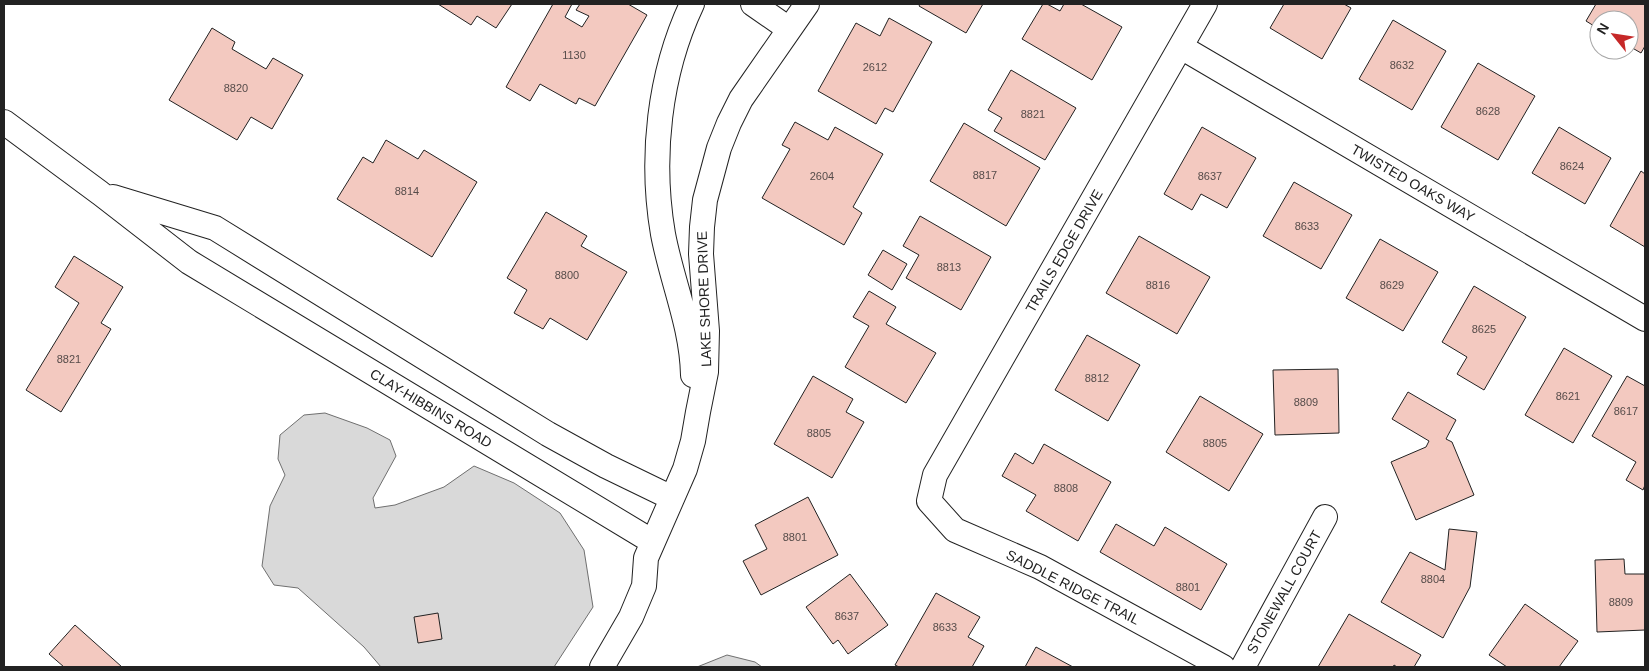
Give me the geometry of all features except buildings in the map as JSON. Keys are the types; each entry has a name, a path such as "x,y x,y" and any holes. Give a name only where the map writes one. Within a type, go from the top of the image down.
{"street":[{"name":"LAKE SHORE DRIVE","path":"692,4 669,70 662,102 658,168 659,202 664,235 689,339 693,363 693,387 698,412"},
{"path":"753,4 789,29"},
{"name":"LAKE SHORE DRIVE","path":"653,542 688,460 706,372 707,331 701,245 705,200 711,174 729,123 741,99 806,4"},
{"name":"TRAILS EDGE DRIVE","path":"929,501 935,475 1205,4"},
{"name":"TWISTED OAKS WAY","path":"1181,47 1645,319"},
{"name":"CLAY-HIBBINS ROAD","path":"4,122 189,262 653,542"},
{"name":"CLAY-HIBBINS ROAD","path":"100,193 215,228 548,434 606,466 672,498"},
{"name":"SADDLE RIDGE TRAIL","path":"929,501 955,530 1040,567 1222,667"},
{"name":"STONEWALL COURT","path":"1243,667 1326,517"},
{"path":"602,667 631,617 644,586 646,558 653,542"}],"shaded area":[{"path":"325,413 367,428 390,440 396,456 373,498 375,508 395,505 444,487 474,466 514,483 560,513 584,550 593,607 554,667 381,667 364,647 298,588 274,585 262,566 270,506 285,475 278,459 280,435 304,415"},
{"path":"727,655 755,662 762,667 697,667"}]}
